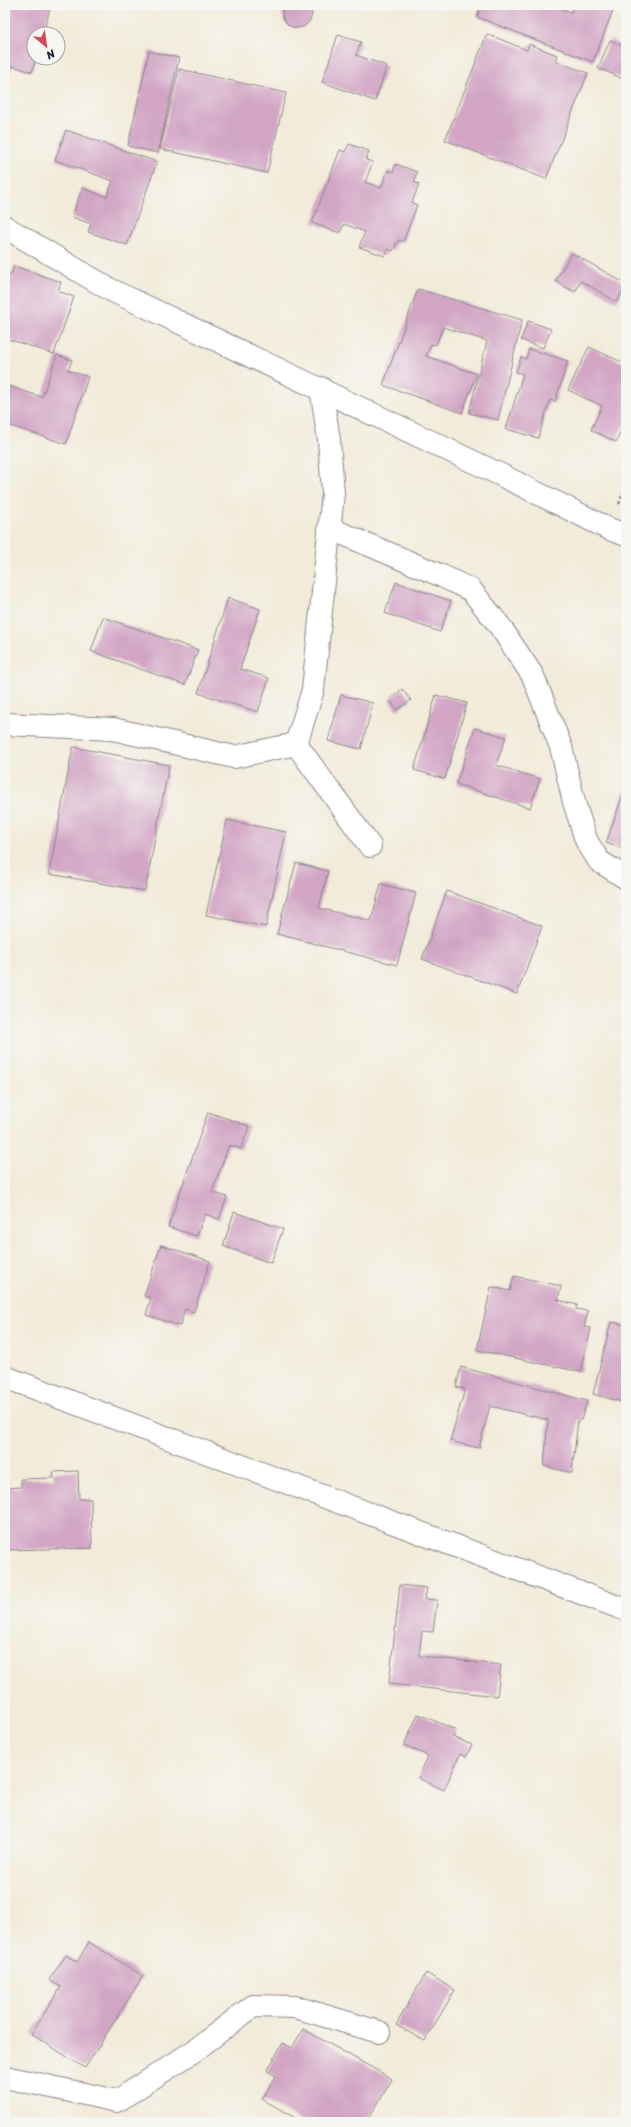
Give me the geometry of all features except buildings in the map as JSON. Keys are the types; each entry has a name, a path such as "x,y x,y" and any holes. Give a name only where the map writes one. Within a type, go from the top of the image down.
{"street":[{"path":"5,227 109,289 492,470 609,529 626,535"},
{"path":"296,744 312,690 333,493 329,440 321,388"},
{"path":"329,528 442,576 470,590 499,625 533,676 561,747 574,802 586,840 598,861 626,878"},
{"path":"5,724 113,729 234,757 296,744"},
{"path":"296,744 370,846"},
{"path":"5,1377 626,1610"},
{"path":"5,2077 117,2101 194,2051 253,2006 295,2007 379,2032"}]}
